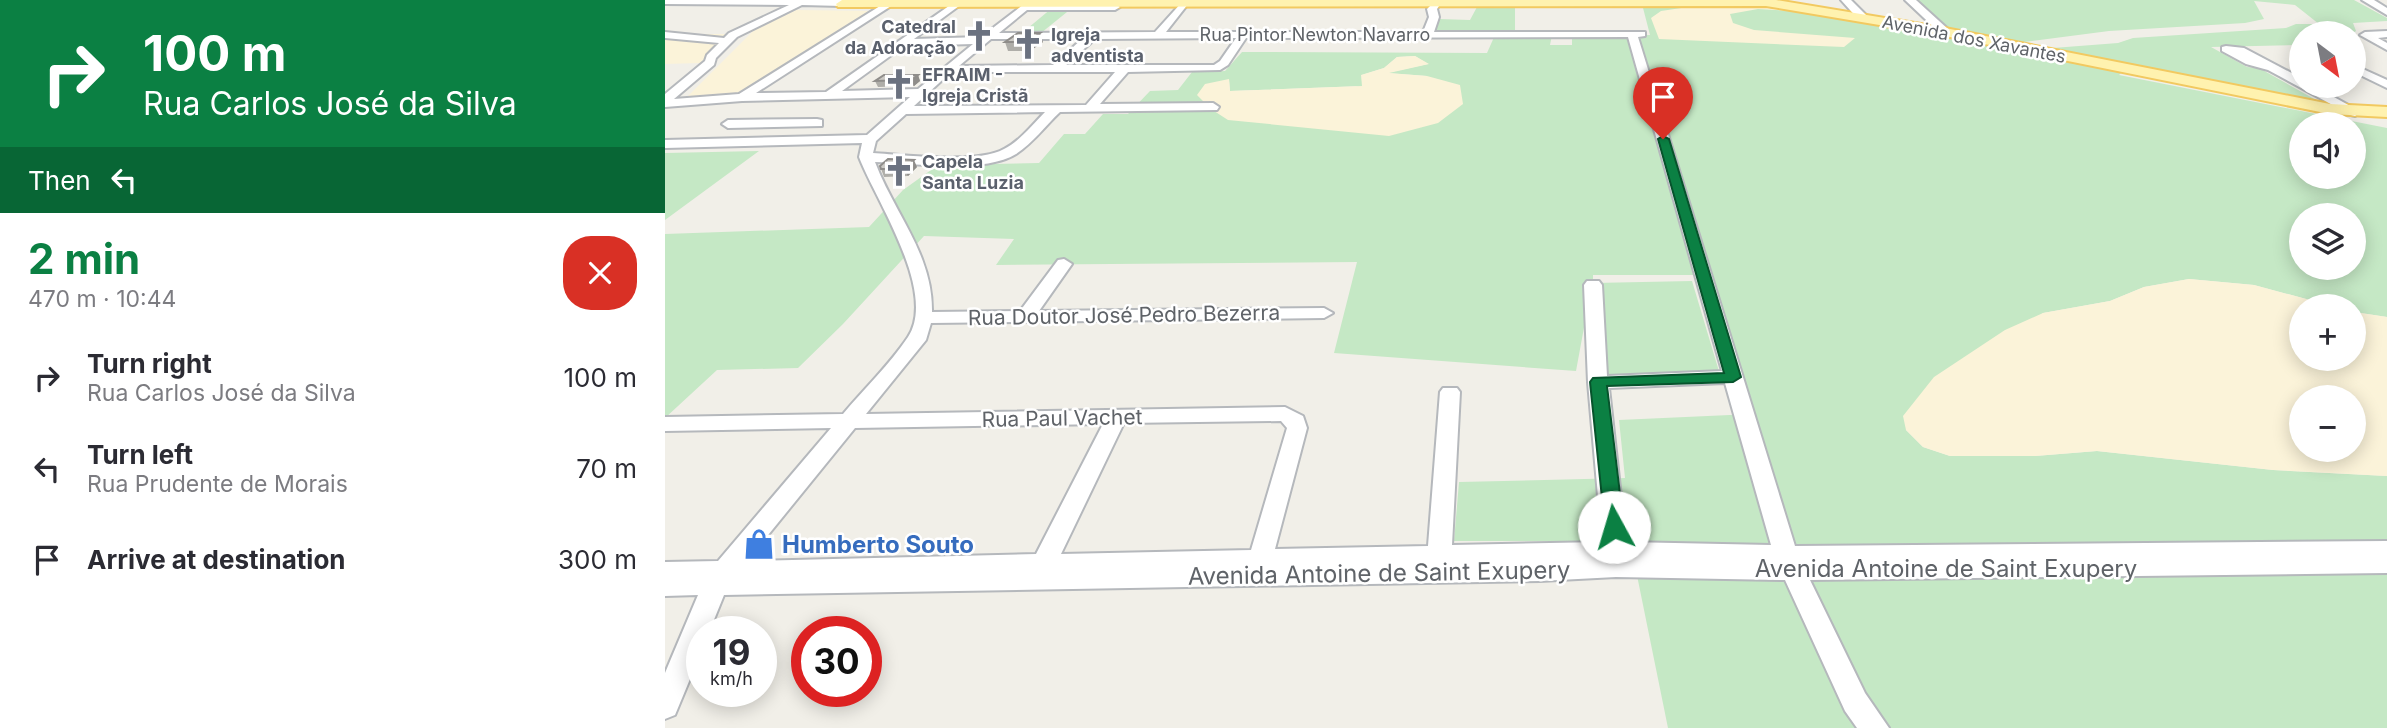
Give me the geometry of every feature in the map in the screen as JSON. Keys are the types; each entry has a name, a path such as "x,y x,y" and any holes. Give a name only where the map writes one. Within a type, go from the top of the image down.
{"main road":[{"name":"Avenida dos Xavantes","path":"843,2 885,6 1105,6 1239,2 1779,2 1945,32 2286,101 2355,112"},
{"name":"Avenida dos Xavantes","path":"2366,112 2387,112"}],"street":[{"path":"1846,0 1863,18"},
{"path":"1910,0 1945,32"},
{"path":"2367,0 2387,12"},
{"path":"665,1 843,2"},
{"path":"665,102 700,69 711,63 711,57 726,41 804,1"},
{"name":"Avenida dos Xavantes","path":"825,2 822,5 885,6"},
{"path":"1428,33 1434,17 1432,9 1440,2"},
{"path":"1158,35 1176,3"},
{"path":"828,96 956,4"},
{"path":"665,706 719,578 919,336 924,318 916,262 866,157 870,139 948,69 1033,4"},
{"path":"742,97 885,6"},
{"path":"1055,69 1098,23"},
{"name":"Rua Pintor Newton Navarro","path":"902,43 1091,33 1636,34 1733,377"},
{"path":"948,69 1208,68 1222,66 1244,34"},
{"path":"2368,34 2365,35 2386,42"},
{"path":"665,35 726,41"},
{"path":"2366,46 2386,42"},
{"path":"2271,67 2289,77"},
{"path":"1090,108 1124,69"},
{"path":"2366,74 2387,84"},
{"path":"665,102 742,97 922,93"},
{"path":"2329,98 2355,112"},
{"path":"903,110 1213,107"},
{"path":"866,157 1000,157 1011,151 1056,109"},
{"path":"728,124 817,122"},
{"path":"747,141 773,123"},
{"path":"665,144 870,139"},
{"path":"1026,316 1064,264"},
{"path":"1593,285 1598,382 1616,559"},
{"name":"Rua Doutor José Pedro Bezerra","path":"924,318 1324,313"},
{"path":"1598,382 1733,377 1789,563 1855,702 1874,728"},
{"path":"1439,564 1450,391"},
{"name":"Rua Paul Vachet","path":"665,424 1275,413 1292,416 1297,428 1258,568"},
{"path":"1044,563 1117,417"},
{"name":"Avenida Antoine de Saint Exupery","path":"665,572 719,578 1616,559 1789,563 2379,557"},
{"name":"Avenida Antoine de Saint Exupery","path":"665,586 719,578 1044,563 1258,568"}],"green space":[{"path":"1918,0 2354,0 2387,18 2387,21 2366,22 2315,21 2295,5 2254,1 2264,19 2245,23 2109,31 2016,43 1951,30"},
{"path":"1642,4 1764,4 1936,33 2124,70 2119,75 2306,112 2289,112 2289,189 2366,189 2366,124 2387,128 2387,317 2366,314 2366,294 2289,294 2254,285 2189,279 2144,287 2110,301 2043,313 1906,430 1923,447 1950,456 2035,456 2097,451 2273,470 2387,476 2387,728 1668,728 1630,541 1454,541 1459,482 1625,478 1619,420 1752,414 1713,275 1593,275 1593,283 1692,281 1721,378 1608,381 1592,284 1576,371 1334,353 1357,262 996,265 1014,239 924,236 843,324 798,368 717,370 665,418 665,234 869,227 903,190 938,165 1039,163 1064,134 1085,134 1103,114 1128,114 1150,91 1178,90 1192,72 1225,71 1242,52 1487,53 1495,35 1552,35 1550,45 1572,45 1572,34 1650,35","holes":["1415,56 1428,64 1386,73 1427,76 1363,86 1362,75 1384,68 1397,57","1229,80 1230,91 1361,86 1211,109"]},
{"path":"1477,7 1515,7 1515,33 1432,32 1439,19 1470,20"},
{"path":"1052,8 1072,8 1041,33 1022,33"},
{"path":"2289,27 2289,45 2211,47 2247,67 2259,68 2289,85 2289,98 2040,49 2118,43 2133,38"},
{"path":"2289,98 2313,98 2325,105"},
{"path":"759,151 665,220 665,153"}],"sand":[{"path":"1695,6 1775,6 1793,11 1758,9 1730,14 1733,23 1754,30 1855,38 1844,47 1659,39 1651,18 1661,11"},
{"path":"796,10 871,11 734,95 687,97 753,31"},
{"path":"665,34 733,34 700,63 665,64"},
{"path":"1415,56 1429,64 1389,73 1427,76 1460,85 1463,104 1438,123 1389,136 1228,120 1211,109 1197,95 1205,84 1229,79 1230,91 1362,86 1361,75 1384,68 1397,57"},
{"path":"2189,279 2254,285 2289,294 2289,371 2366,371 2366,314 2387,317 2387,476 2273,470 2097,451 2035,456 1950,456 1923,447 1906,430 1903,416 1934,377 2005,330 2043,313 2110,301 2144,287"}],"building":[{"path":"1018,33 1040,33 1027,42 1005,42"},
{"path":"884,75 918,75 911,80 875,81"},
{"path":"888,159 914,160 904,169 881,169 880,166"}],"place":[{"name":"Catedral da Adoração","path":"979,36"},
{"name":"Igreja adventista","path":"1028,44"},
{"name":"EFRAIM - Igreja Cristã","path":"899,84"},
{"name":"Capela Santa Luzia","path":"899,171"},
{"name":"Humberto Souto","path":"759,544"}],"route":[{"path":"1614,527 1598,382 1733,377 1663,139"}]}
